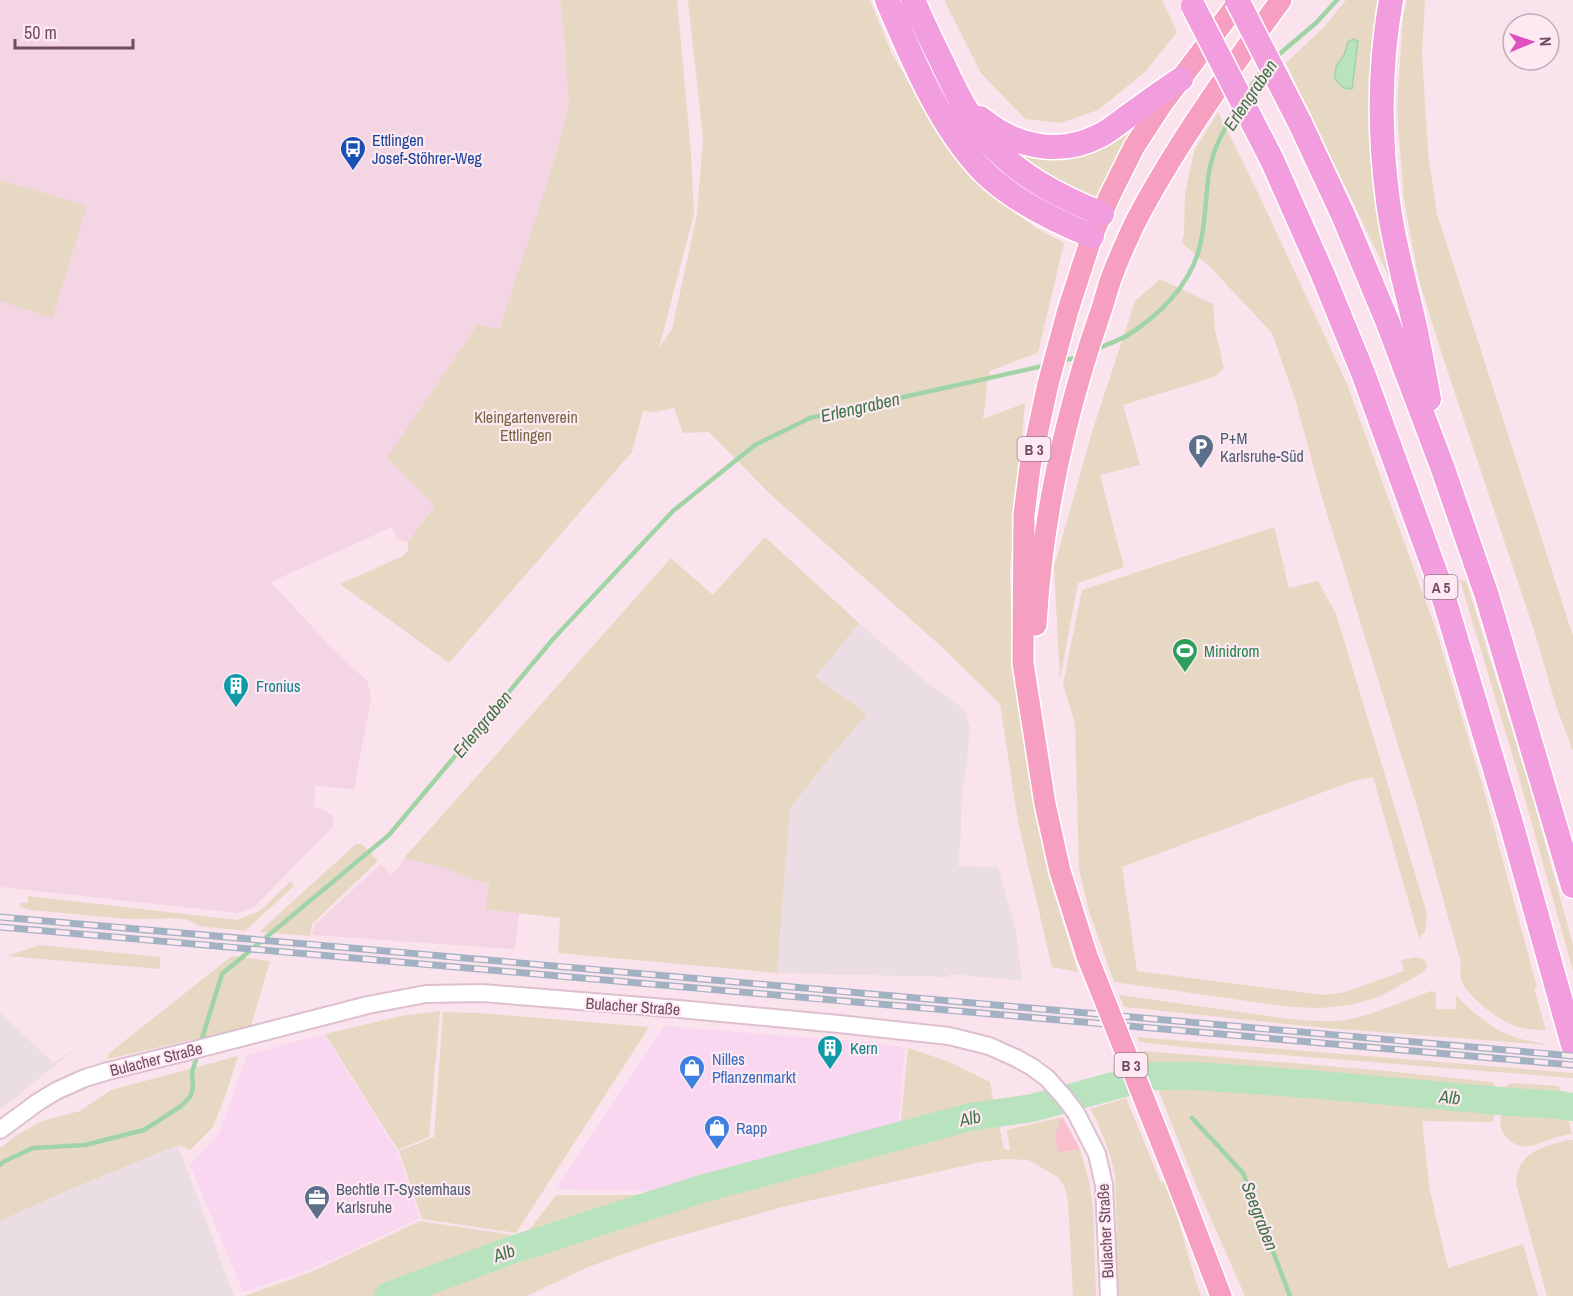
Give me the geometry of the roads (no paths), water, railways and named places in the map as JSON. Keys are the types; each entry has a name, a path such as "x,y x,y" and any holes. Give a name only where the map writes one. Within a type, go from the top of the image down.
{"highway":[{"path":"886,0 930,93 966,152 985,172 1021,200 1066,226 1092,236"},
{"path":"913,0 953,87 970,118 986,139 1023,173 1045,187 1102,214"},
{"name":"A 5","path":"1239,0 1343,215 1379,301 1443,469 1487,596 1573,886"},
{"path":"1391,0 1385,33 1381,106 1382,148 1388,203 1443,469"},
{"name":"A 5","path":"1191,3 1272,160 1364,373 1440,585 1511,823 1571,1037"},
{"path":"953,87 980,118 1004,135 1031,145 1060,147 1088,141 1102,135 1180,79"}],"main road":[{"name":"B 3","path":"1221,1296 1087,956 1060,871 1045,804 1023,663 1024,515 1030,467 1048,384 1092,236 1134,147 1162,104 1239,0"},
{"name":"B 3","path":"1035,737 1035,641 1045,528 1061,448 1080,376 1113,272 1133,227 1194,122 1281,0"},
{"path":"1102,214 1133,227"},
{"path":"1092,236 1123,250"}],"street":[{"name":"Bulacher Straße","path":"0,1130 38,1102 85,1078 248,1035 403,997 426,994 482,993 839,1024 949,1036 999,1050 1032,1067 1047,1078 1076,1113 1097,1154 1101,1172 1109,1296"}],"waterway":[{"name":"Erlengraben","path":"1276,57 1317,22 1337,0"},
{"name":"Erlengraben","path":"1247,92 1263,69"},
{"name":"Erlengraben","path":"1095,350 1128,335 1150,319 1170,300 1187,278 1201,243 1213,155 1236,109"},
{"name":"Erlengraben","path":"1061,361 1079,357"},
{"name":"Erlengraben","path":"200,1045 222,974 389,835 554,638 673,511 755,445 810,418 1047,365"},
{"name":"Erlengraben","path":"0,1165 33,1148 85,1145 144,1130 181,1106 190,1097 193,1088 192,1072 198,1053"},
{"name":"Alb","path":"388,1296 509,1251 701,1189 970,1117 1032,1108 1150,1076 1195,1076 1309,1084 1573,1107"},
{"name":"Seegraben","path":"1192,1118 1243,1173 1290,1296"}],"railway":[{"path":"0,917 1573,1056"},
{"path":"0,927 1573,1065"}],"place":[{"name":"Ettlingen Josef-Stöhrer-Weg","path":"353,172"},
{"name":"P+M Karlsruhe-Süd","path":"1201,470"},
{"name":"Minidrom","path":"1185,674"},
{"name":"Fronius","path":"236,709"},
{"name":"Kern","path":"830,1071"},
{"name":"Nilles Pflanzenmarkt","path":"692,1091"},
{"name":"Rapp","path":"717,1151"},
{"name":"Bechtle IT-Systemhaus Karlsruhe","path":"317,1221"}],"park label":[{"name":"Kleingartenverein Ettlingen","path":"526,426"}]}
